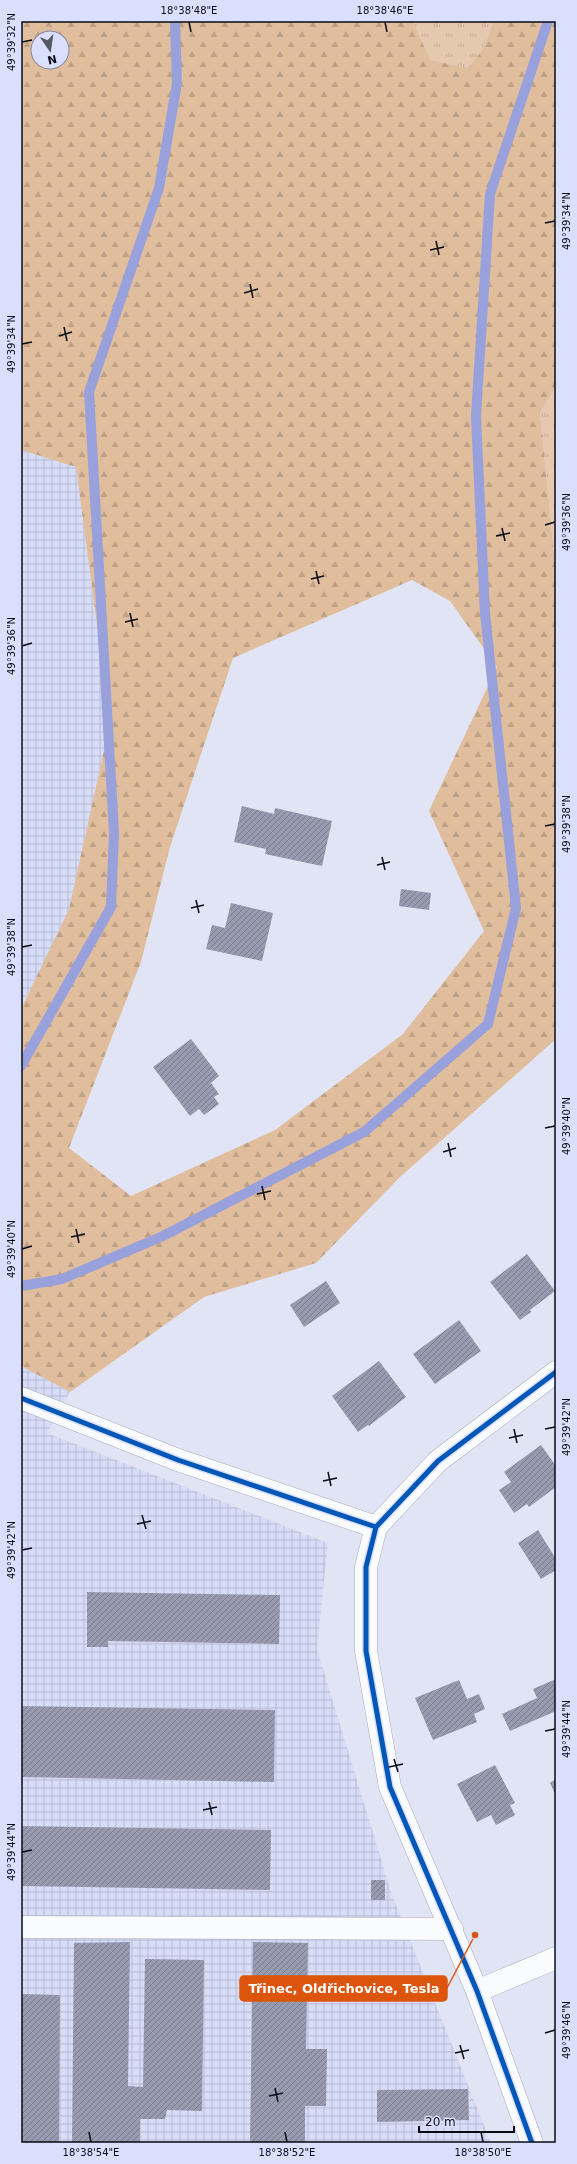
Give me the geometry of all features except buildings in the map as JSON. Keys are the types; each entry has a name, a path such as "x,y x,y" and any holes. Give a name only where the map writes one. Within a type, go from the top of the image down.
{"street":[{"path":"532,2143 477,1992 452,1930 390,1787 366,1651 366,1567 376,1527 438,1461 556,1372"},
{"path":"21,1398 178,1460 376,1527"},
{"path":"21,1927 452,1930"},
{"path":"477,1992 556,1958"}],"shaded area":[{"path":"21,450 76,467 110,723 69,909 21,1009"},
{"path":"21,1366 70,1392 47,1433 328,1543 317,1649 392,1895 491,2143 21,2143"}],"green space":[{"path":"21,21 413,21 430,60 468,68 483,49 494,21 556,21 556,386 540,413 556,573 556,1039 400,1177 316,1263 204,1297 70,1392 21,1366 21,1009 69,909 110,723 76,467 21,450","holes":["412,580 450,601 497,667 429,811 484,931 403,1034 275,1130 131,1196 69,1148 141,962 170,847 233,658"]},
{"path":"413,21 494,21 483,49 468,68 430,60"},
{"path":"556,386 556,573 540,413"}],"waterway":[{"path":"21,1066 111,907 114,833 89,392 159,188 177,83 175,21"},
{"path":"21,1286 62,1279 163,1236 364,1132 488,1024 516,908 485,613 476,416 490,194 548,21"}],"cycle path":[{"path":"532,2143 477,1991 390,1787 366,1651 366,1567 376,1527 438,1461 556,1372"},
{"path":"21,1398 178,1460 376,1527"}],"place":[{"name":"Třinec, Oldřichovice, Tesla","path":"475,1935"}]}
